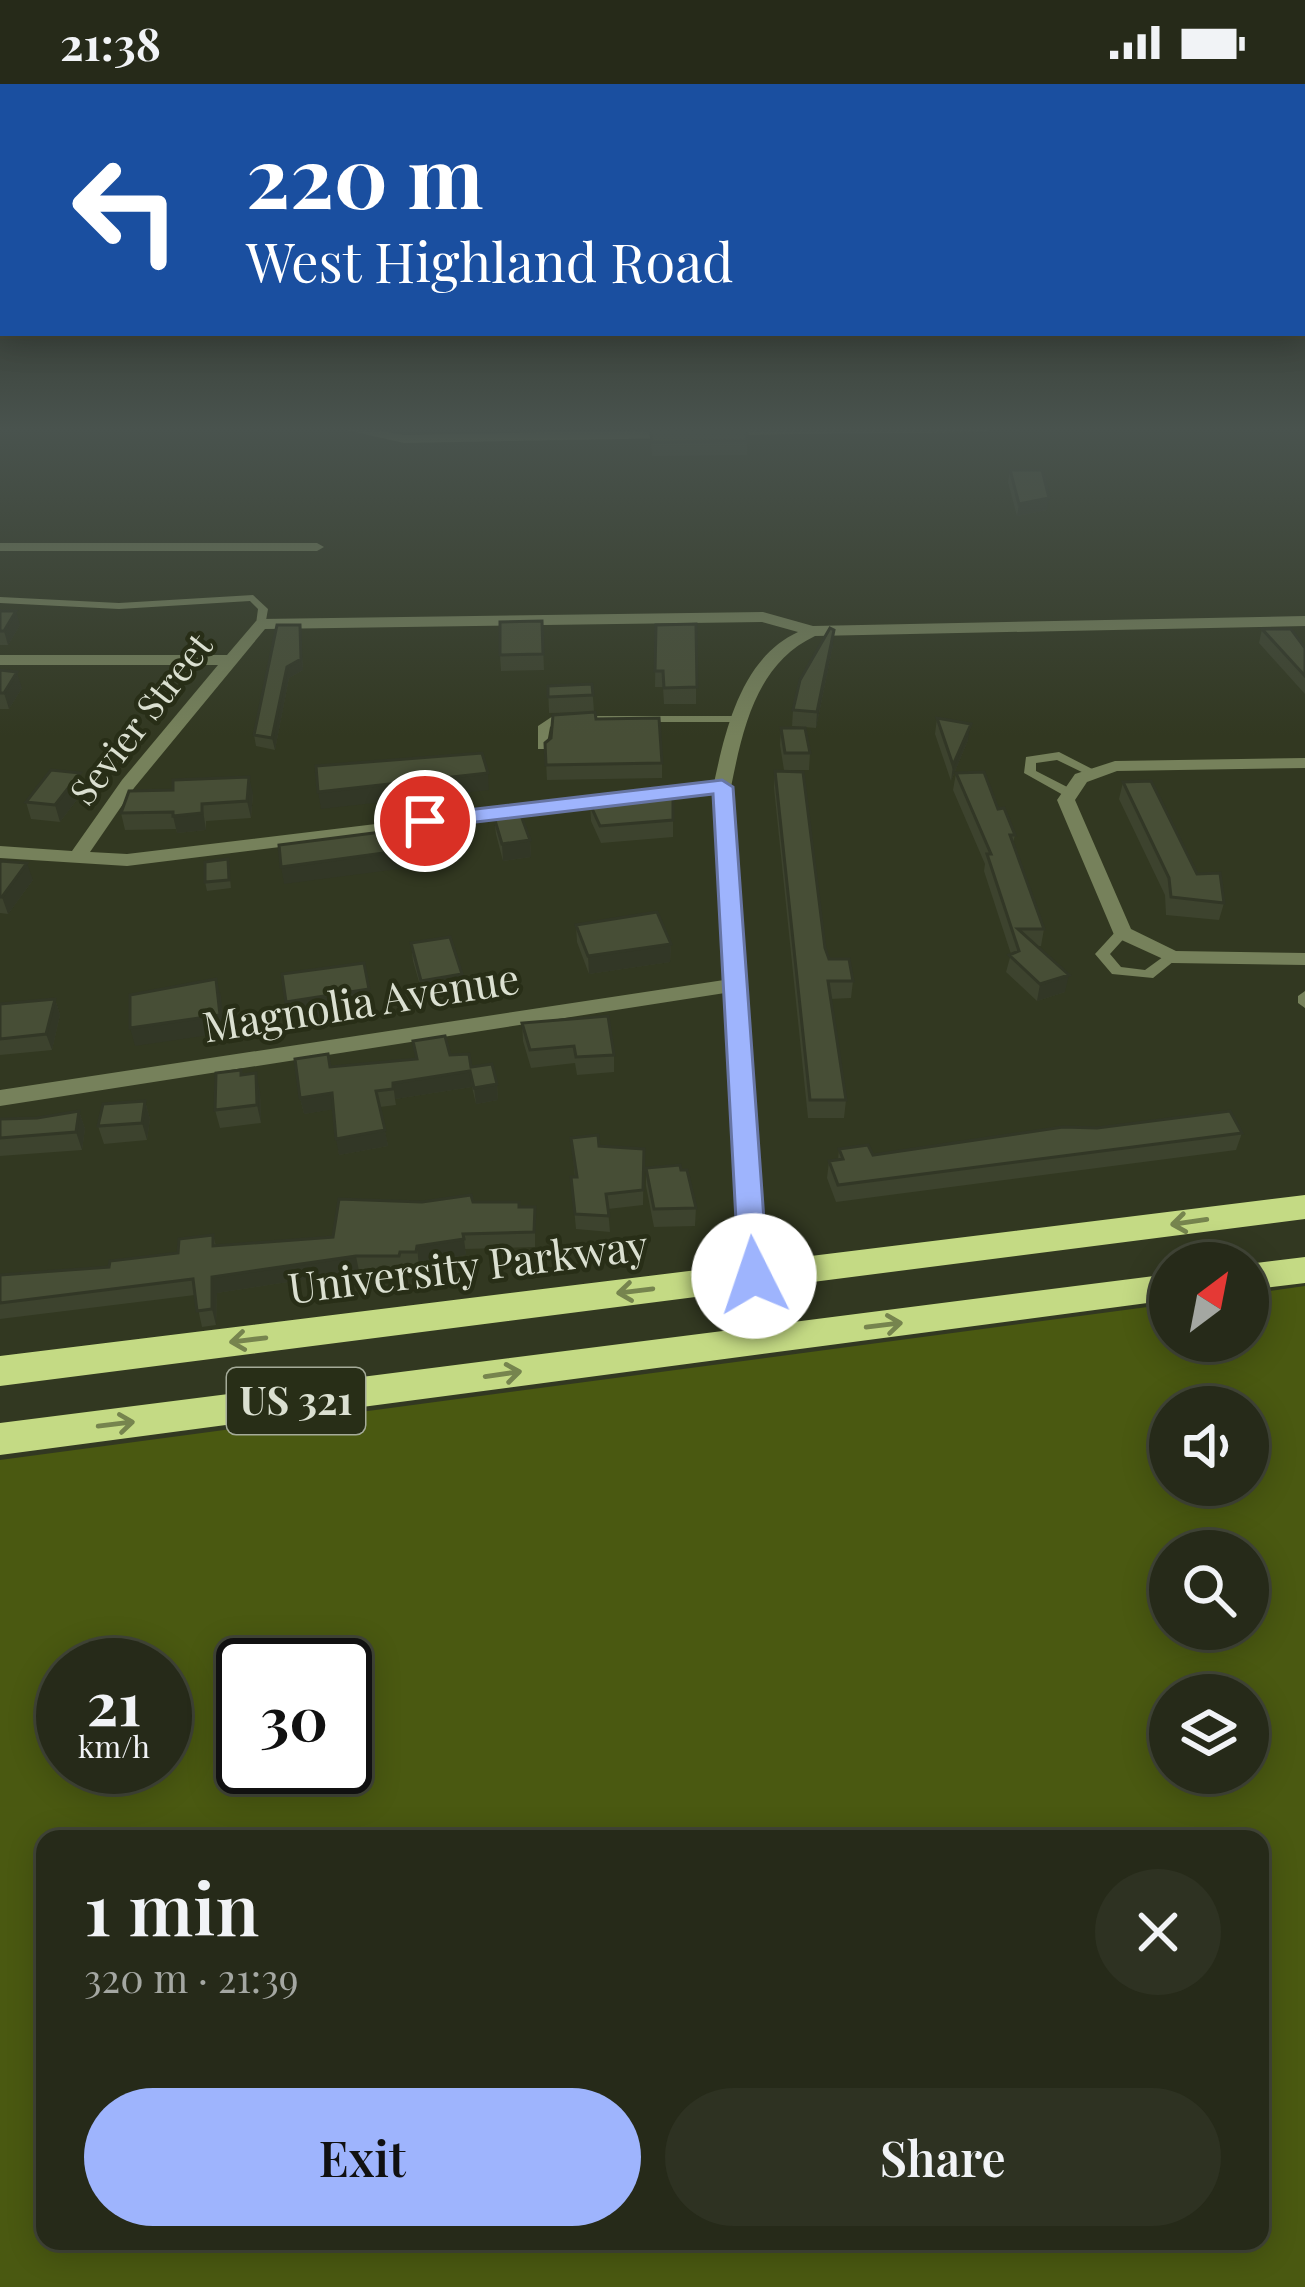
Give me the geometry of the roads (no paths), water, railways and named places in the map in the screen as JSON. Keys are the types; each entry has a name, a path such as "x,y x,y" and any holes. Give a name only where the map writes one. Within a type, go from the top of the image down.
{"highway":[{"name":"University Parkway","path":"0,1371 1305,1207"},
{"path":"1269,1274 1305,1270"},
{"name":"US 321","path":"0,1439 1149,1290"}],"street":[{"path":"0,547 317,547"},
{"path":"261,624 764,617 812,631 1305,621"},
{"name":"Sevier Street","path":"76,858 128,784 261,624"},
{"path":"768,1340 754,1276 722,787 740,718 771,655 781,644 812,631"},
{"path":"0,660 228,660"},
{"path":"1305,763 1115,766 1092,772 1069,793 1069,812 1122,933 1172,957 1305,959"},
{"path":"0,852 127,860 722,787"},
{"name":"Magnolia Avenue","path":"0,1099 734,985"}],"lane":[{"path":"0,600 119,606 253,598 263,610 261,624"},
{"path":"542,746 544,726 553,719 740,718"},
{"path":"1069,793 1030,773 1030,760 1059,756 1092,772"},
{"path":"1122,933 1102,954 1117,971 1148,975 1172,957"}]}
